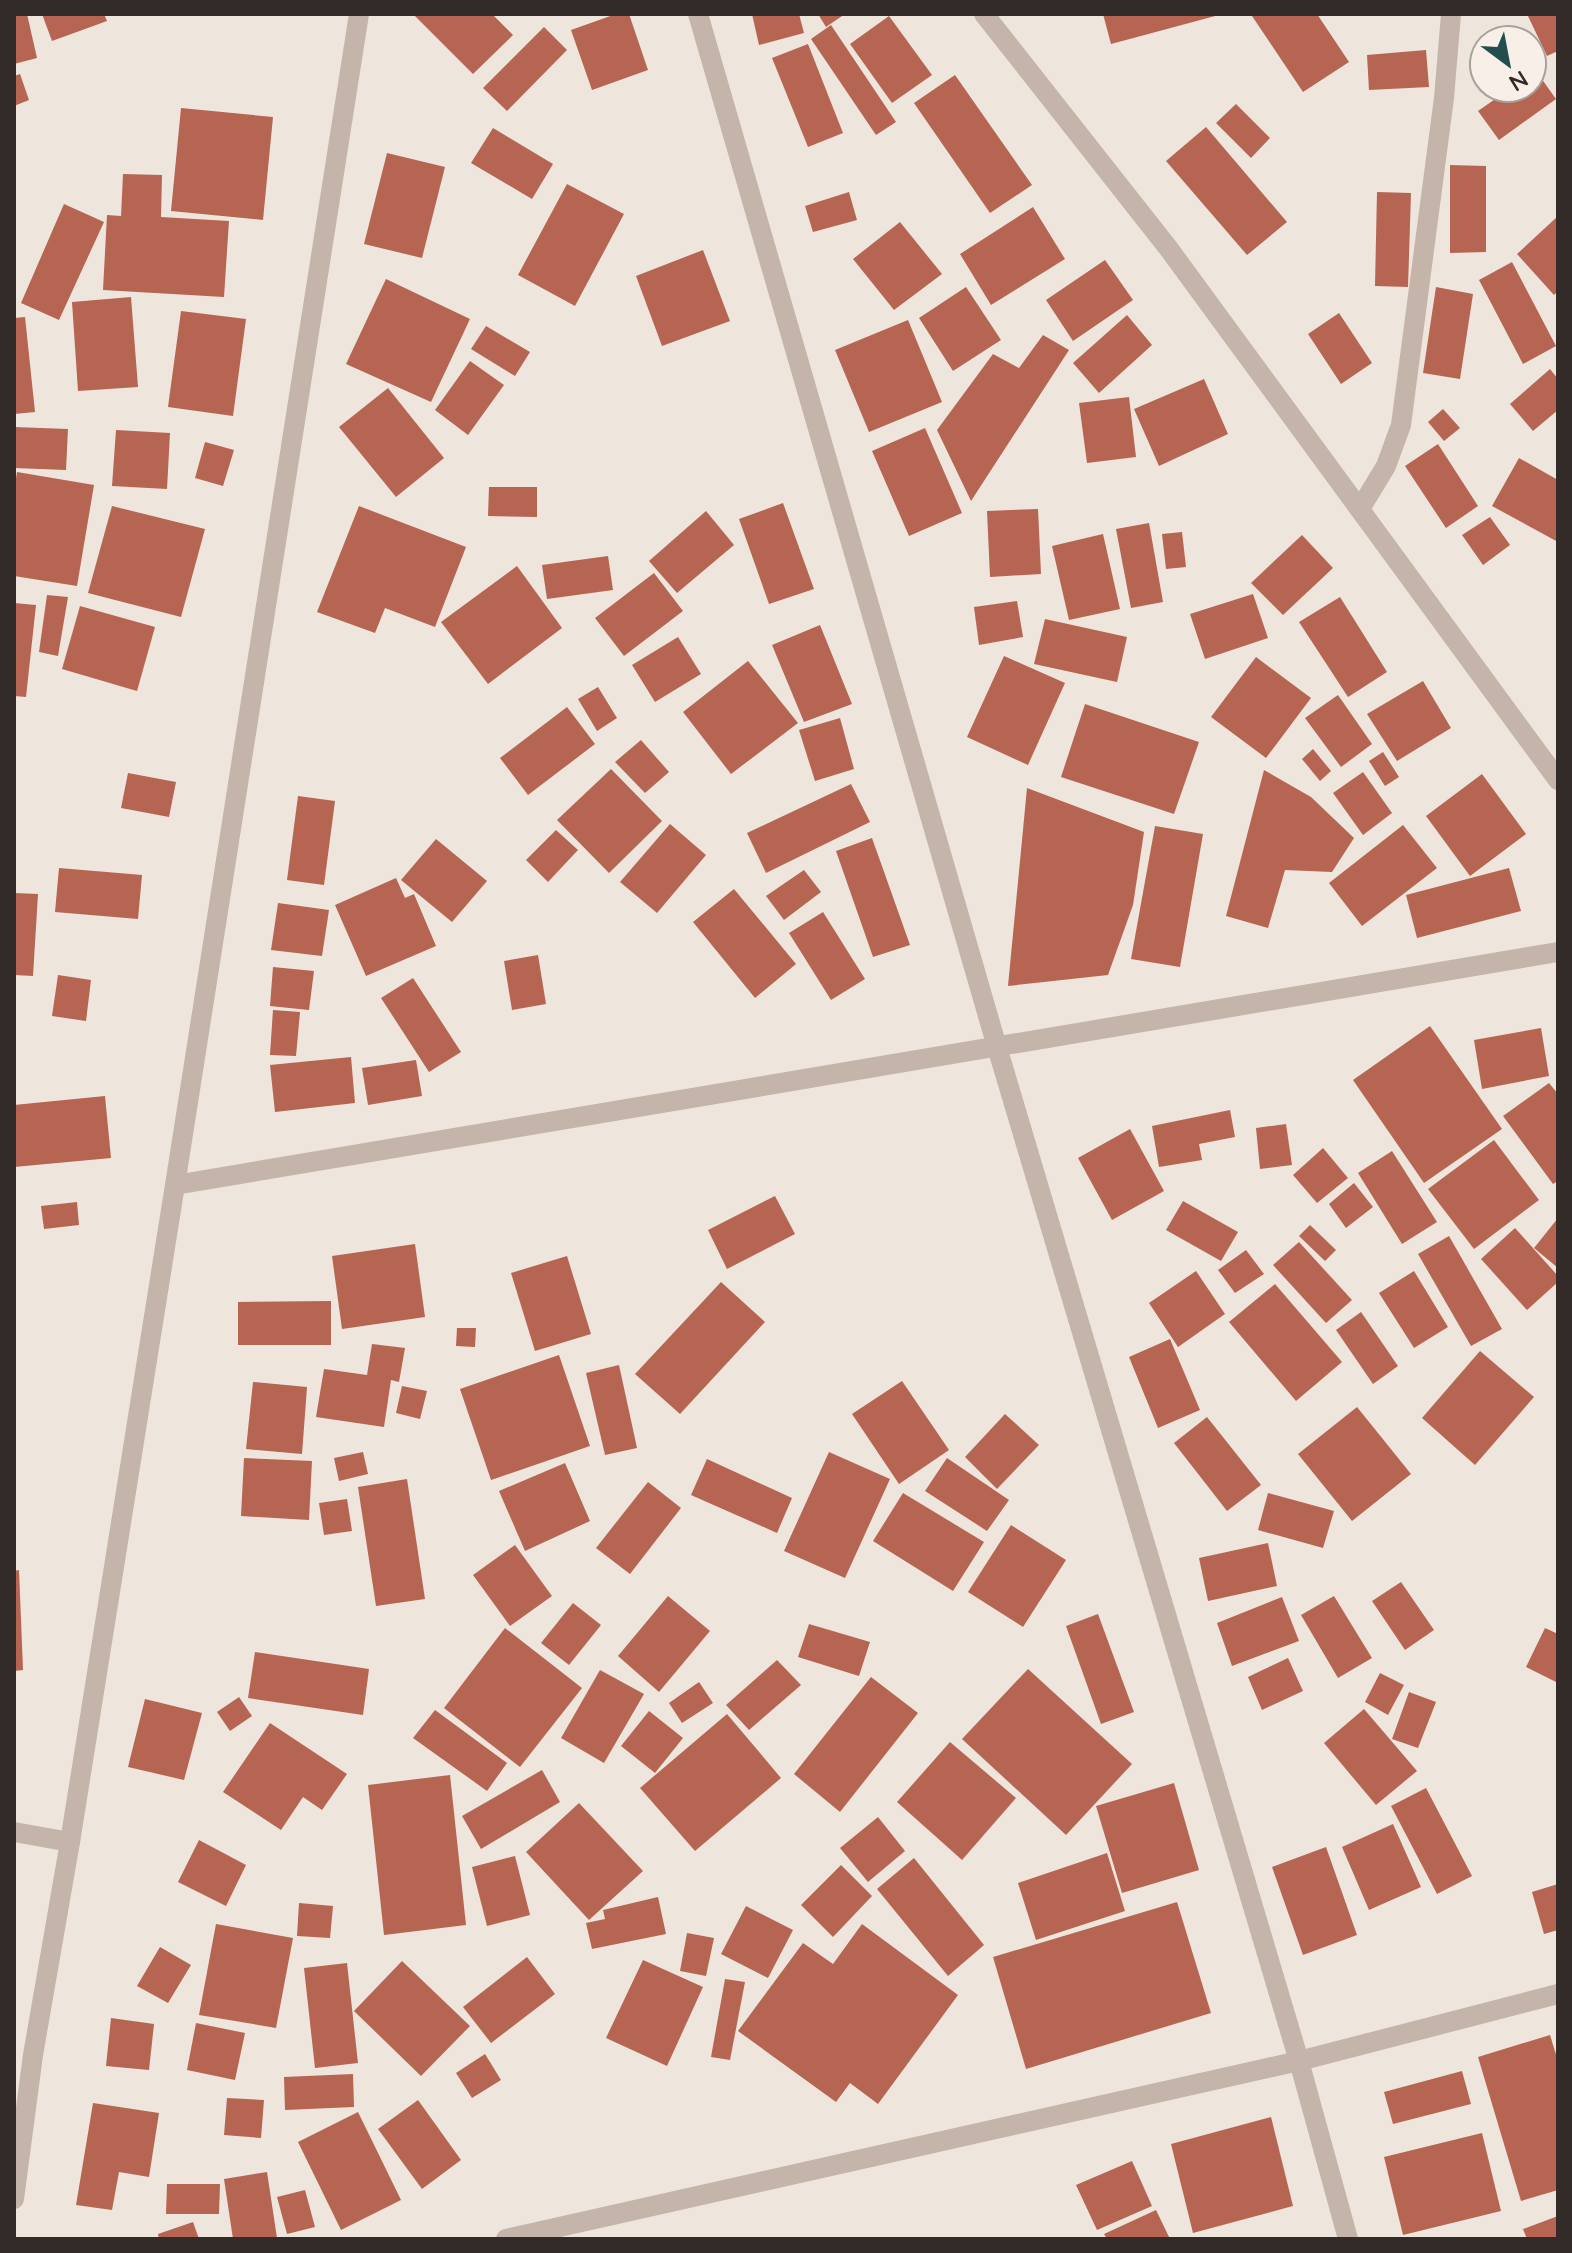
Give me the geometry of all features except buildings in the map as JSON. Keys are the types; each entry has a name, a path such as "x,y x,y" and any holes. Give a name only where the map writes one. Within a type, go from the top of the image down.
{"street":[{"path":"14,2199 33,2055 175,1185 359,14"},
{"path":"698,14 997,1047 1299,2061 1348,2239"},
{"path":"984,14 1169,249 1558,780"},
{"path":"1360,509 1386,466 1401,425 1444,98 1451,14"},
{"path":"175,1185 1558,952"},
{"path":"14,1832 70,1842"},
{"path":"506,2239 1299,2061 1558,1994"}]}
